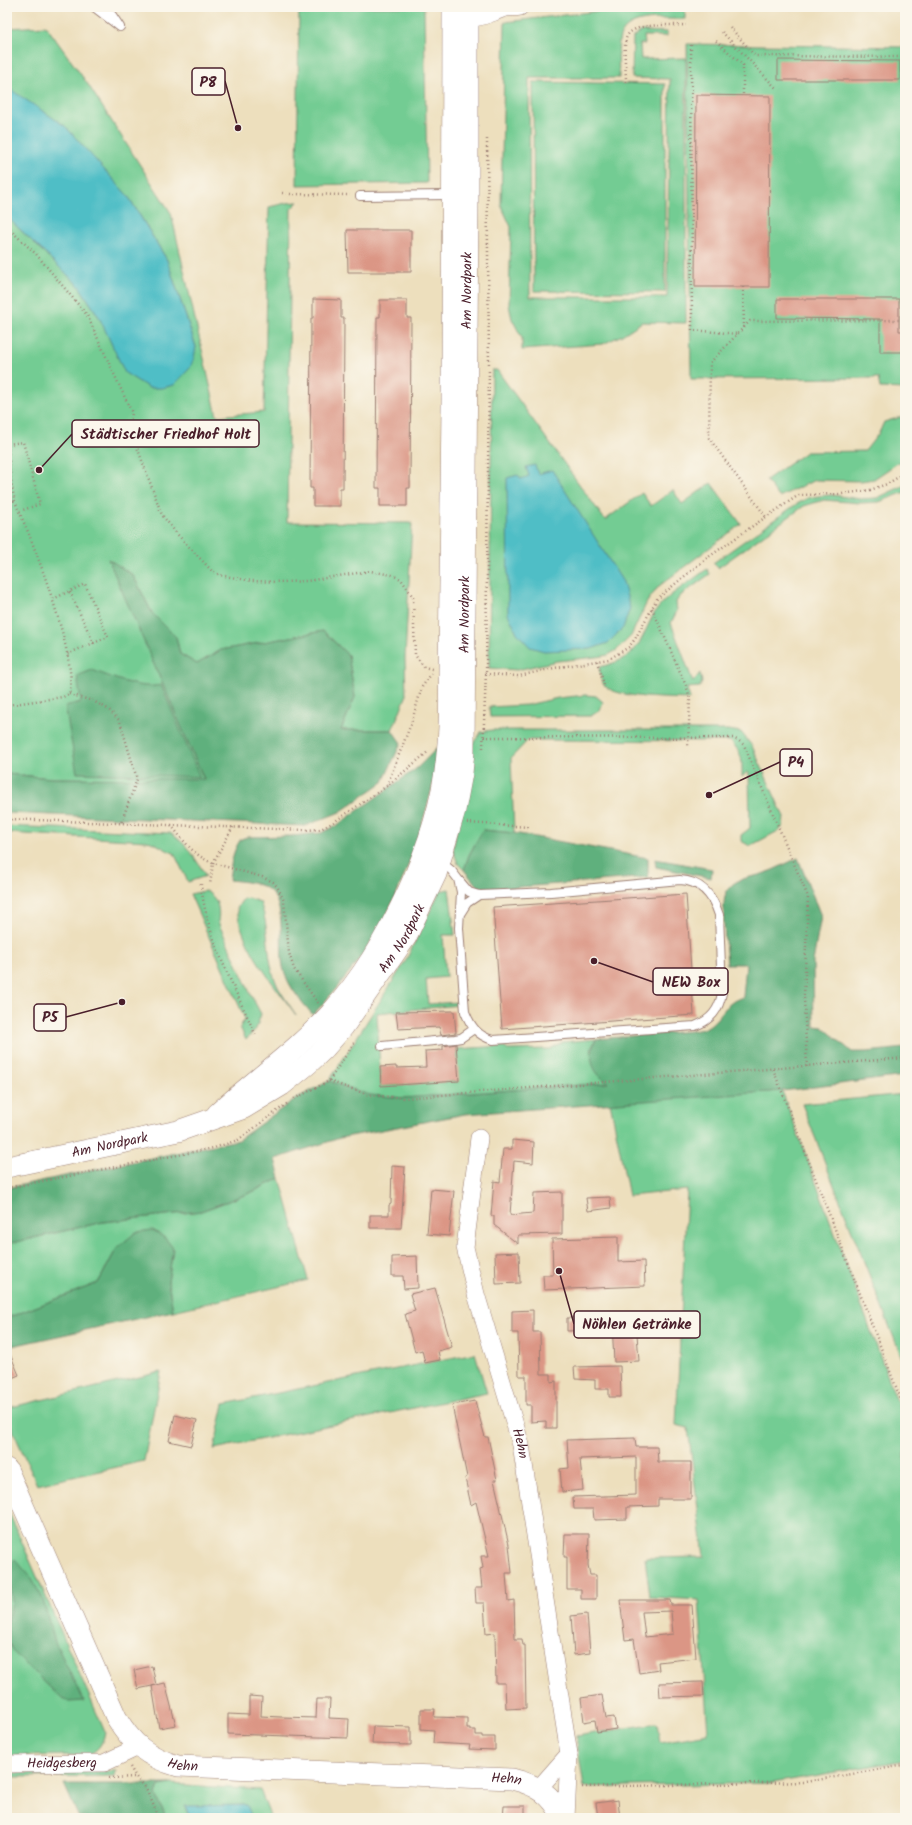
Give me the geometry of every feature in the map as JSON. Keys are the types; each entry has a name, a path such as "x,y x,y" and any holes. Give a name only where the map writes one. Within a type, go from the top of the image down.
{"street":[{"path":"460,10 486,17 508,8"},
{"name":"Am Nordpark","path":"7,1167 178,1131 244,1108 282,1085 324,1049 344,1026 406,937 436,874 454,810 462,773 464,751 460,10"},
{"name":"Am Nordpark","path":"210,1120 304,1039 330,1014 361,976 393,923 419,865 438,809 447,755 450,706 448,672 452,406 460,195"},
{"name":"Hehn","path":"479,1138 466,1247 476,1294 521,1445 568,1754 568,1788 565,1818"},
{"name":"Hehn","path":"7,1469 116,1717 126,1733 131,1751 178,1766 512,1779 539,1788 557,1804 565,1818"},
{"name":"Heidgesberg","path":"7,1764 104,1763 131,1751"},
{"name":"Hehn","path":"539,1788 568,1754"}],"lane":[{"path":"94,7 120,27 110,11 104,7"},
{"path":"360,196 460,195"},
{"path":"440,860 451,870 469,892 479,895 551,892 688,880 703,888 716,904 718,915 722,993 720,1003 711,1018 696,1026 493,1040 486,1038 474,1029 465,1012 459,928 461,892 458,879"},
{"path":"460,914 467,903 479,895"},
{"path":"382,1046 456,1040 474,1029"}],"path":[{"path":"626,82 625,40 630,32 641,26 686,25"},
{"path":"730,27 755,56 905,57"},
{"path":"722,32 777,88"},
{"path":"716,41 743,65 743,95"},
{"path":"691,45 692,330 738,334"},
{"path":"282,193 360,196"},
{"path":"7,227 36,254 87,315 132,414 130,422 137,447 162,515 177,534 212,571 220,575 252,581 307,581 370,571 392,574 401,579 413,597 415,655 424,667 432,671 422,687 411,724 387,786"},
{"path":"743,287 744,328"},
{"path":"766,517 709,438 710,362 750,321 905,320"},
{"path":"7,413 8,457 14,499 20,511 53,600 72,680 69,694"},
{"path":"8,444 24,442 40,504 20,511"},
{"path":"464,672 486,675 519,676 554,668 609,659 629,647 657,599 703,561 799,495 842,494 870,490 887,484 905,473"},
{"path":"7,512 14,499"},
{"path":"53,600 85,584 108,637 67,654"},
{"path":"70,592 94,644"},
{"path":"652,607 687,688 690,699 688,746"},
{"path":"597,661 604,685"},
{"path":"7,705 56,700 69,694 93,701 108,709 120,721 137,779 121,823"},
{"path":"484,737 688,736 733,738 739,740 744,745 808,897 804,997 807,1067"},
{"path":"7,819 233,828 321,829 334,822 387,786 429,752 431,747"},
{"path":"466,823 529,827"},
{"path":"171,825 204,860 262,877 273,882 278,888 284,901 289,953 294,969 318,1003 330,1014"},
{"path":"210,885 213,862 233,828"},
{"path":"201,884 203,905 210,929 256,1036"},
{"path":"329,1081 369,1095 404,1098 905,1058"},
{"path":"773,1069 905,1410"},
{"path":"131,1751 136,1777 146,1788 159,1818"},
{"path":"568,1788 806,1782 905,1765"}],"green space":[{"path":"299,7 424,7 427,183 297,185"},
{"path":"633,7 685,7 685,19 639,21 624,30 619,41 619,78 529,78 530,297 667,297 670,79 632,78 633,37 642,31 667,32 667,36 644,36 645,44 640,44 641,59 686,58 686,323 642,322 622,335 603,344 522,350 522,338 512,319 509,305 511,227 501,205 505,22"},
{"path":"46,26 87,83 171,213 217,416 264,412 269,207 298,202 291,209 287,522 412,523 405,658 406,697 392,730 341,730 355,697 348,655 323,631 221,650 197,664 180,654 176,637 152,613 133,575 109,560 204,780 52,778 7,774 7,217 79,286 99,317 196,347 167,260 128,196 7,87 7,28"},
{"path":"687,44 905,47 905,389 880,388 878,378 691,379"},
{"path":"533,82 665,84 665,292 534,291"},
{"path":"492,370 497,370 605,520 642,493 651,506 673,490 682,504 711,483 741,524 659,586 647,602 631,636 617,650 608,655 557,661 517,670 489,668"},
{"path":"905,414 905,458 874,479 861,481 815,480 779,497 766,480 806,452 865,451 879,433 884,422 901,417"},
{"path":"905,485 905,492 879,502 860,503 824,500 804,506 718,568 713,563 795,505 808,498 832,495 860,499 877,498"},
{"path":"108,559 133,575 152,613 176,637 180,654 197,664 221,650 323,631 348,655 355,697 341,730 392,730 401,743 383,782 340,812 305,826 7,813 7,774 52,778 204,779"},
{"path":"707,569 710,574 680,596 676,602 677,611 671,623 693,682 700,673 702,682 700,687 687,688 690,699 658,698 632,695 610,690 604,685 601,679 599,667 626,657 635,650 659,607 676,592"},
{"path":"92,670 117,679 144,686 161,685 200,777 77,773 65,706 81,702 77,676"},
{"path":"586,695 596,696 603,702 600,710 591,716 490,717 489,707 527,705 558,698"},
{"path":"491,730 728,730 741,732 752,746 784,817 783,826 780,830 750,846 741,841 741,835 750,828 749,773 747,772 742,777 740,753 730,741 528,740 511,758 514,833 483,830 469,855 464,870 458,864 453,850 472,745 481,732"},
{"path":"442,748 421,827 403,879 392,904 365,951 353,968 313,1015 295,993 285,974 282,957 281,921 276,900 270,891 262,886 229,880 232,858 236,848 241,839 247,837 292,836 321,833 336,826 417,768 435,750"},
{"path":"7,826 170,833 181,841 195,858 206,876 188,882 174,853 151,842 7,833"},
{"path":"483,830 514,833 648,858 648,877 494,889 478,887 464,870 469,855"},
{"path":"798,858 821,916 813,962 814,1026 823,1027 852,1052 905,1048 905,1076 782,1091 465,1114 340,1138 275,1159 280,1178 250,1193 201,1211 103,1222 7,1244 7,1188 238,1140 295,1099 329,1081 369,1095 404,1098 608,1083 598,1074 593,1066 591,1057 596,1039 702,1029 717,1019 727,1006 743,997 746,964 727,964 724,905 727,891 730,886 739,880 765,873"},
{"path":"655,859 712,869 711,878 656,867"},
{"path":"449,889 455,935 443,935 446,977 426,979 428,1004 459,1002 459,1005 377,1013 381,1086 458,1081 457,1049 502,1046 508,1050 550,1049 563,1042 596,1039 591,1049 608,1083 404,1098 369,1095 329,1081 405,962 440,891"},
{"path":"205,891 213,897 217,904 219,913 218,922 261,1014 256,1029 246,1040 240,1027 245,1019 190,894"},
{"path":"248,898 260,902 266,923 269,956 274,977 278,987 296,1015 269,978 245,937 237,908 243,899"},
{"path":"782,1091 905,1423 905,1760 773,1783 584,1787 576,1736 657,1723 660,1742 708,1734 699,1600 650,1597 645,1558 704,1557 688,1428 676,1425 687,1190 629,1196 610,1102"},
{"path":"905,1094 905,1366 802,1104"},
{"path":"280,1178 308,1280 173,1311 168,1282 173,1248 117,1248 98,1283 7,1318 7,1244 103,1222 201,1211 250,1193"},
{"path":"153,1230 165,1238 173,1248 168,1282 173,1311 7,1347 7,1318 98,1283 117,1248 136,1232"},
{"path":"475,1353 487,1393 214,1449 224,1404"},
{"path":"161,1372 144,1461 37,1485 7,1417 7,1408"},
{"path":"7,1508 105,1732 99,1747 89,1754 7,1756"},
{"path":"15,1559 29,1575 42,1597 55,1642 84,1701 69,1702 62,1699 13,1652 8,1640 7,1626 12,1601 8,1566"},
{"path":"116,1771 115,1776 7,1777 7,1773"},
{"path":"64,1784 171,1784 159,1786 156,1794 166,1818 79,1818"},
{"path":"171,1784 260,1790 271,1818 252,1818 246,1805 185,1807 190,1818 166,1818 156,1794 159,1786"}],"water":[{"path":"7,87 65,126 128,196 167,260 196,347 190,368 174,385 162,388 149,388 125,373 99,317 79,286 7,217"},
{"path":"535,465 538,474 552,470 623,582 630,608 623,628 608,643 591,649 544,651 530,647 517,633 508,614 507,478 518,475 521,479 529,476 526,467"},
{"path":"247,1805 252,1818 190,1818 185,1806"}],"building":[{"path":"778,60 900,61 900,80 778,80"},
{"path":"696,95 770,96 769,287 695,287"},
{"path":"347,230 411,230 411,272 348,272"},
{"path":"313,299 341,300 341,318 344,318 343,488 340,488 340,506 313,506 313,488 310,488 311,318 313,318"},
{"path":"777,299 899,299 899,331 905,331 905,352 880,352 880,319 777,318"},
{"path":"380,300 407,300 407,318 411,318 410,488 407,488 407,506 380,506 380,488 376,488 377,317 380,317"},
{"path":"686,894 694,1015 502,1029 493,907"},
{"path":"454,1011 456,1033 441,1035 439,1027 398,1029 396,1012"},
{"path":"456,1044 459,1081 381,1086 380,1067 426,1067 425,1051 443,1050 443,1046"},
{"path":"512,1140 534,1142 533,1163 514,1161 510,1215 533,1213 534,1193 562,1192 562,1234 518,1235 518,1244 494,1225 494,1216 491,1216 494,1181 500,1182 503,1149 512,1149"},
{"path":"392,1166 405,1167 401,1228 370,1228 370,1215 389,1215 389,1205 391,1204"},
{"path":"431,1189 454,1191 449,1236 427,1234"},
{"path":"610,1197 611,1208 588,1211 586,1198"},
{"path":"618,1237 618,1262 644,1261 645,1286 544,1290 543,1275 553,1275 552,1239"},
{"path":"519,1252 520,1283 496,1284 495,1253"},
{"path":"417,1256 418,1288 404,1289 403,1276 392,1276 392,1257"},
{"path":"435,1288 452,1347 438,1351 440,1360 425,1363 422,1350 415,1352 405,1314 415,1311 410,1294"},
{"path":"533,1310 533,1332 540,1332 541,1374 551,1374 551,1382 556,1381 556,1428 546,1428 546,1421 531,1422 531,1405 526,1405 526,1376 519,1376 518,1333 512,1333 512,1311"},
{"path":"589,1317 589,1330 567,1331 567,1318"},
{"path":"627,1321 627,1334 637,1334 639,1361 614,1362 612,1322"},
{"path":"7,1347 19,1375 7,1380"},
{"path":"620,1366 621,1397 609,1397 609,1389 595,1389 595,1380 575,1379 574,1367"},
{"path":"475,1401 485,1437 488,1437 497,1480 494,1480 509,1545 512,1573 506,1573 508,1601 514,1600 515,1639 522,1639 523,1645 525,1645 526,1708 506,1709 505,1683 496,1683 495,1633 486,1634 484,1603 476,1603 475,1588 482,1588 480,1569 483,1568 481,1556 489,1556 476,1502 471,1505 465,1478 467,1477 452,1405"},
{"path":"175,1415 197,1420 191,1446 169,1441"},
{"path":"635,1438 636,1447 657,1447 658,1462 691,1462 691,1499 658,1499 658,1506 627,1507 627,1519 594,1520 593,1509 574,1509 573,1497 636,1495 636,1457 580,1459 583,1490 562,1492 560,1469 569,1468 567,1440"},
{"path":"565,1534 589,1534 588,1565 590,1575 596,1575 596,1599 581,1599 581,1589 567,1589 567,1557 564,1557"},
{"path":"620,1600 670,1600 671,1605 692,1605 696,1658 658,1662 659,1670 639,1673 634,1639 625,1640","holes":["671,1611 673,1634 645,1637 642,1612"]},
{"path":"587,1614 590,1653 574,1655 571,1616"},
{"path":"152,1666 156,1685 138,1689 134,1670"},
{"path":"703,1682 704,1696 660,1697 659,1683"},
{"path":"165,1683 176,1725 159,1728 152,1686"},
{"path":"602,1695 606,1718 614,1717 616,1729 597,1732 595,1720 584,1722 581,1698"},
{"path":"249,1696 262,1697 261,1716 281,1717 316,1718 317,1699 330,1699 329,1718 349,1719 348,1738 228,1734 228,1714 249,1715"},
{"path":"421,1709 435,1709 434,1717 467,1718 467,1728 470,1728 470,1730 476,1730 476,1735 482,1735 482,1737 495,1737 495,1750 469,1749 470,1745 433,1743 434,1730 421,1729"},
{"path":"373,1726 411,1727 411,1745 372,1744"},
{"path":"618,1800 620,1818 598,1818 596,1803"},
{"path":"504,1806 525,1806 525,1818 503,1818"}],"place":[{"name":"P8","path":"238,128"},
{"name":"Städtischer Friedhof Holt","path":"39,470"},
{"name":"P4","path":"709,795"},
{"name":"NEW Box","path":"594,961"},
{"name":"P5","path":"122,1002"},
{"name":"Nöhlen Getränke","path":"559,1271"}]}
